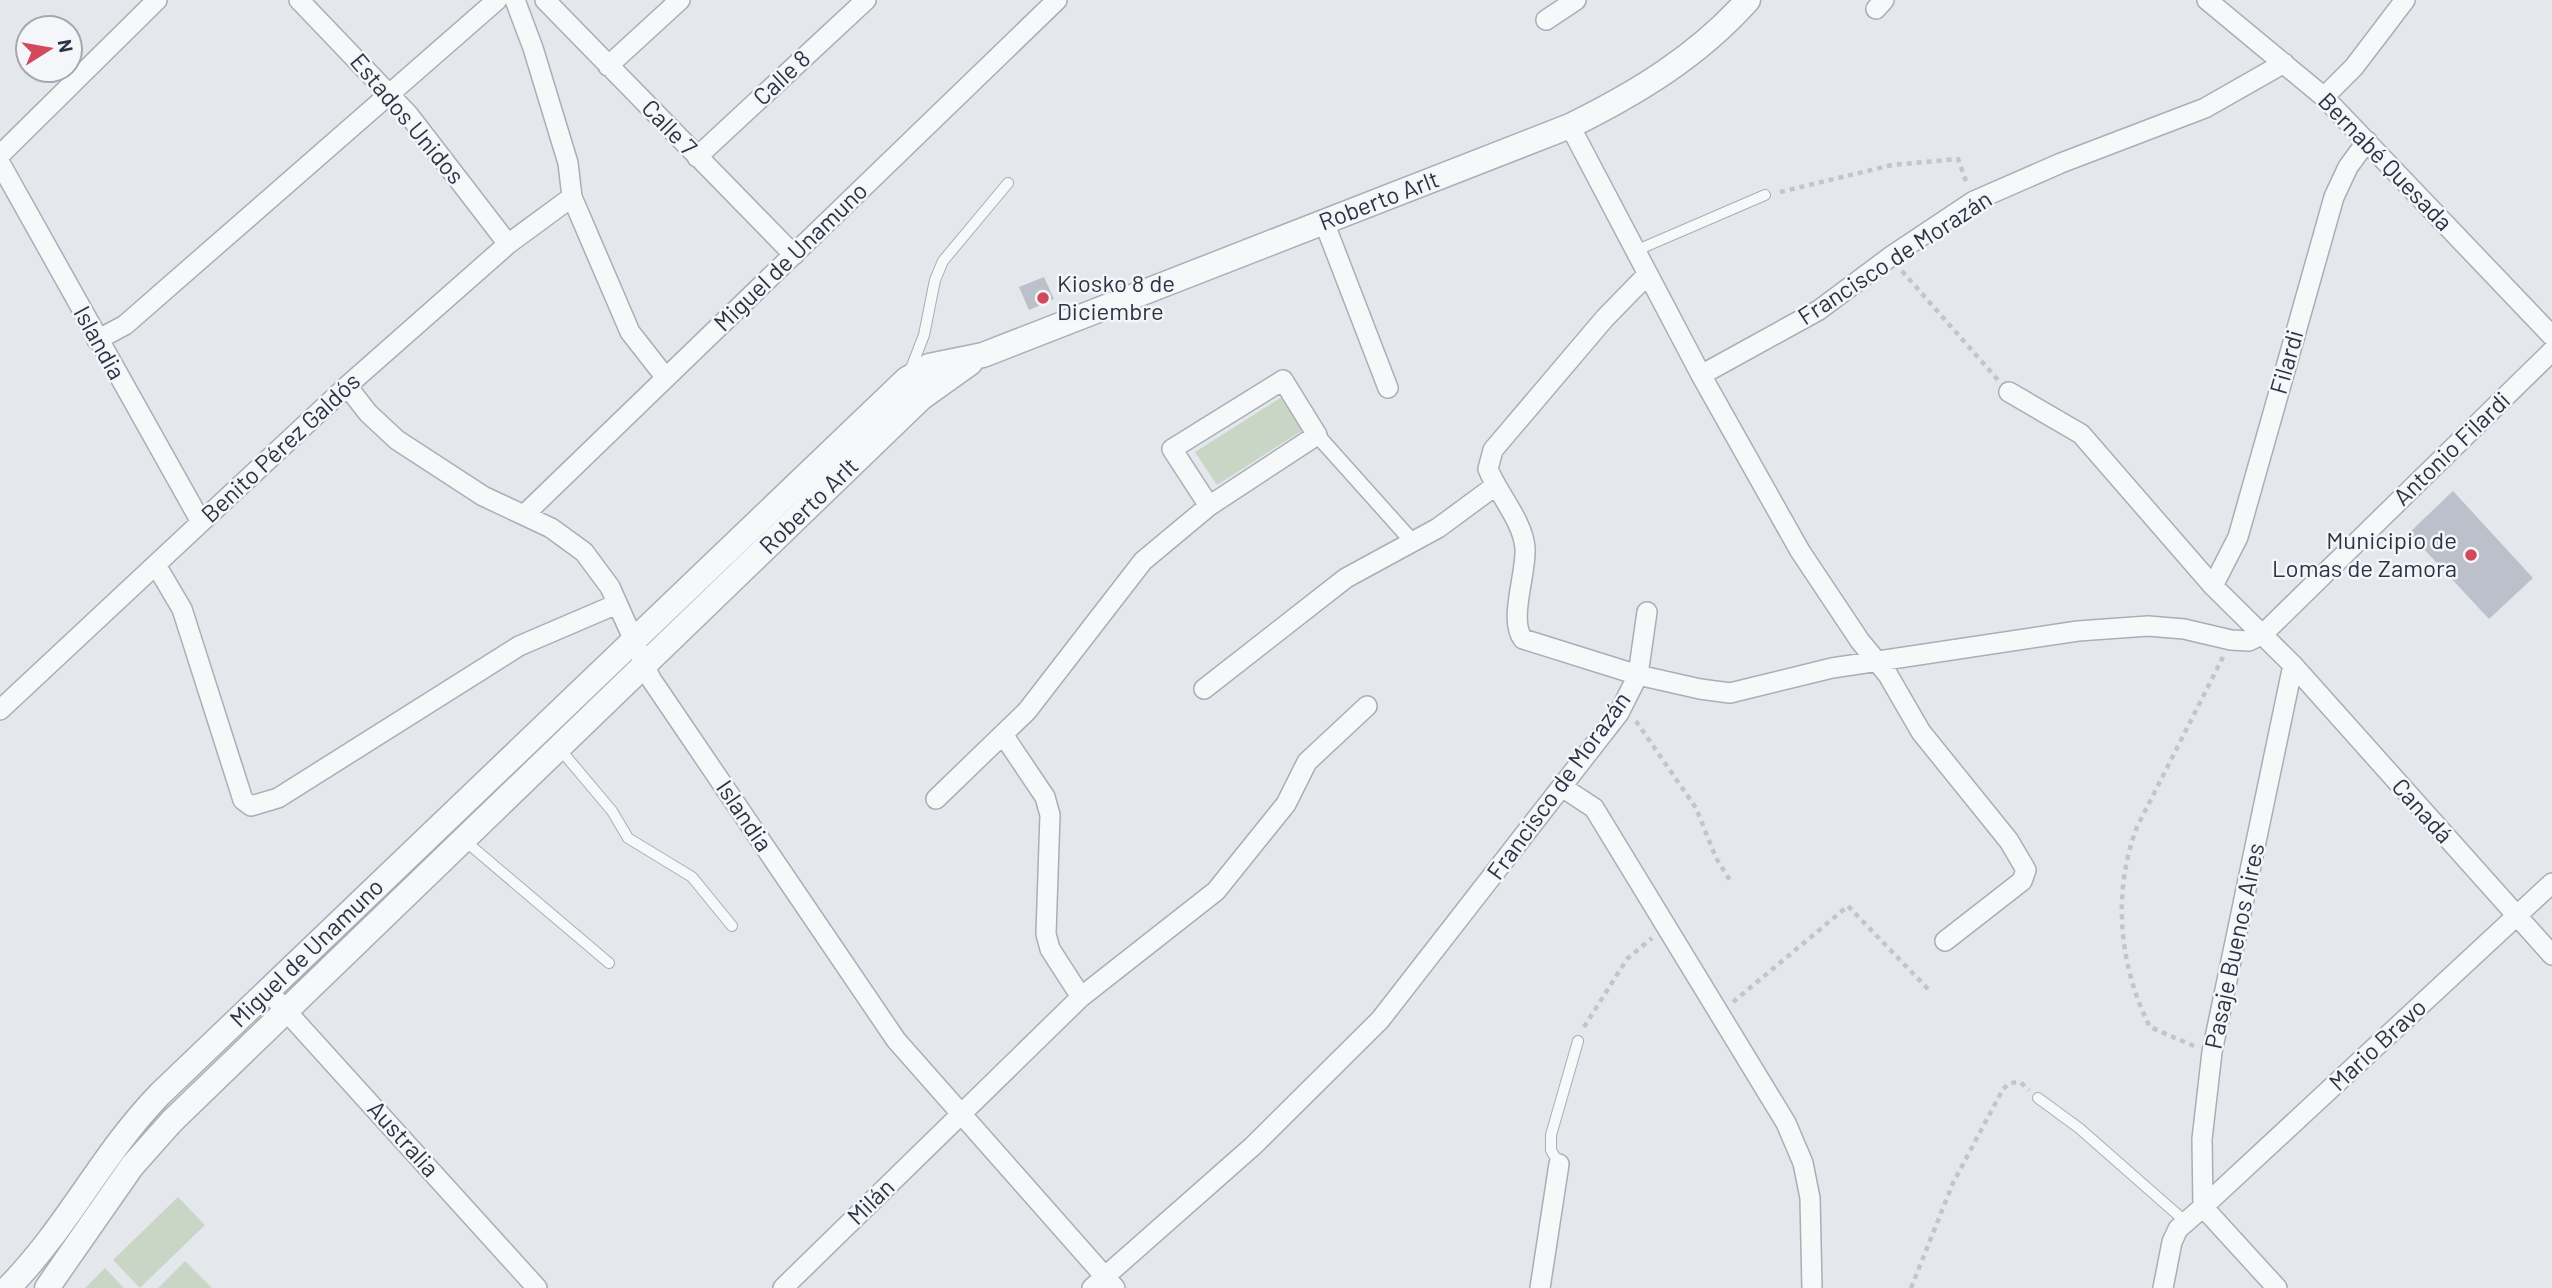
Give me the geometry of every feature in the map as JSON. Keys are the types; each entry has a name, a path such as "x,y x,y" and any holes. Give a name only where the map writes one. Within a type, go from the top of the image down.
{"street":[{"path":"0,155 157,0"},
{"name":"Estados Unidos","path":"299,0 391,95 508,244"},
{"path":"97,340 125,325 497,0"},
{"path":"515,0 533,48 568,163 572,197 630,332 666,378"},
{"name":"Calle 7","path":"545,0 794,255"},
{"path":"608,66 680,0"},
{"name":"Calle 8","path":"697,157 866,0"},
{"name":"Miguel de Unamuno","path":"525,514 1057,0"},
{"path":"1546,20 1576,0"},
{"name":"Roberto Arlt","path":"634,641 907,379 929,366 983,355 1570,126 1621,101 1674,67 1724,27 1748,0"},
{"name":"Bernabé Quesada","path":"2207,0 2324,97 2552,336"},
{"path":"2324,97 2354,67 2405,0"},
{"name":"Francisco de Morazán","path":"1701,375 1819,310 1890,257 1974,201 2061,163 2205,108 2284,63"},
{"path":"1570,126 1634,252 1800,551 1852,630 1878,662 1921,732 2009,841 2026,870 2022,881 1945,941"},
{"name":"Filardi","path":"2213,586 2238,537 2334,197 2348,167 2367,141"},
{"name":"Islandia","path":"0,163 201,522"},
{"name":"Benito Pérez Galdós","path":"0,710 347,386 508,244 572,197"},
{"path":"1324,222 1388,388"},
{"path":"1647,275 1605,318 1493,450 1488,469 1524,535 1525,559 1518,612 1519,634 1533,643 1638,675 1647,612"},
{"name":"Antonio Filardi","path":"2263,634 2552,351"},
{"name":"Roberto Arlt","path":"643,667 921,398 983,355"},
{"path":"1209,506 1172,449 1283,380 1317,435 1411,540"},
{"name":"Islandia","path":"347,386 368,414 397,440 484,496 525,514 584,552 610,587 643,667 896,1040 1103,1284"},
{"path":"2009,392 2081,434 2213,586"},
{"path":"936,799 1027,711 1143,561 1209,506 1317,435"},
{"path":"1204,689 1346,578 1437,528 1495,486"},
{"path":"156,565 182,609 243,800 251,806 278,798 519,646 617,604"},
{"name":"Canadá","path":"2213,586 2292,665 2516,918 2552,955"},
{"name":"Francisco de Morazán","path":"1103,1284 1253,1146 1380,1020 1623,708 1638,675 1730,693 1832,668 2024,637 2120,628 2184,629 2231,640 2249,641 2263,634"},
{"name":"Miguel de Unamuno","path":"8,1288 37,1258 68,1219 135,1119 634,641"},
{"name":"Pasaje Buenos Aires","path":"2203,1207 2202,1139 2212,1052 2292,665"},
{"name":"Miguel de Unamuno","path":"47,1288 150,1143 643,667"},
{"name":"Milán","path":"783,1288 1081,997 1216,891 1286,804 1296,778 1307,762 1367,706"},
{"path":"1004,736 1045,797 1051,829 1046,934 1050,949 1081,997"},
{"path":"1562,786 1594,808 1786,1123 1803,1163 1810,1198 1811,1288"},
{"name":"Mario Bravo","path":"2203,1207 2552,883"},
{"name":"Australia","path":"268,990 537,1288"},
{"path":"1540,1288 1559,1164"},
{"path":"2163,1288 2172,1242 2178,1229 2203,1207 2277,1288"}],"lane":[{"path":"907,379 924,335 934,280 943,261 1008,183"},
{"path":"1634,252 1765,195"},
{"path":"559,748 612,811 628,838 692,877 732,926"},
{"path":"463,839 609,963"},
{"path":"1559,1164 1551,1150 1551,1135 1578,1041"},
{"path":"2038,1098 2079,1128 2186,1222"}],"path":[{"path":"1765,195 1892,165 1958,159 1974,201"},
{"path":"1890,257 2009,392"},
{"path":"2212,1052 2160,1034 2150,1027 2126,970 2123,888 2128,852 2137,827 2231,640"},
{"path":"1623,708 1642,728 1696,807 1716,858 1731,882"},
{"path":"1719,1014 1848,906 1928,989"},
{"path":"1578,1041 1628,959 1666,926"},
{"path":"1911,1288 1953,1183 2003,1089 2010,1083 2020,1082 2038,1098"}],"green space":[{"path":"1282,397 1303,430 1217,485 1195,452"},
{"path":"178,1197 205,1225 140,1288 113,1260"},
{"path":"185,1261 212,1288 158,1288"},
{"path":"105,1268 124,1288 85,1288"}],"building":[{"path":"1044,277 1054,299 1029,310 1019,287"},
{"name":"Municipio de Lomas de Zamora","path":"2453,491 2533,578 2489,619 2409,533"}],"place":[{"name":"Kiosko 8 de Diciembre","path":"1043,298"},
{"name":"Municipio de Lomas de Zamora","path":"2471,555"}]}
